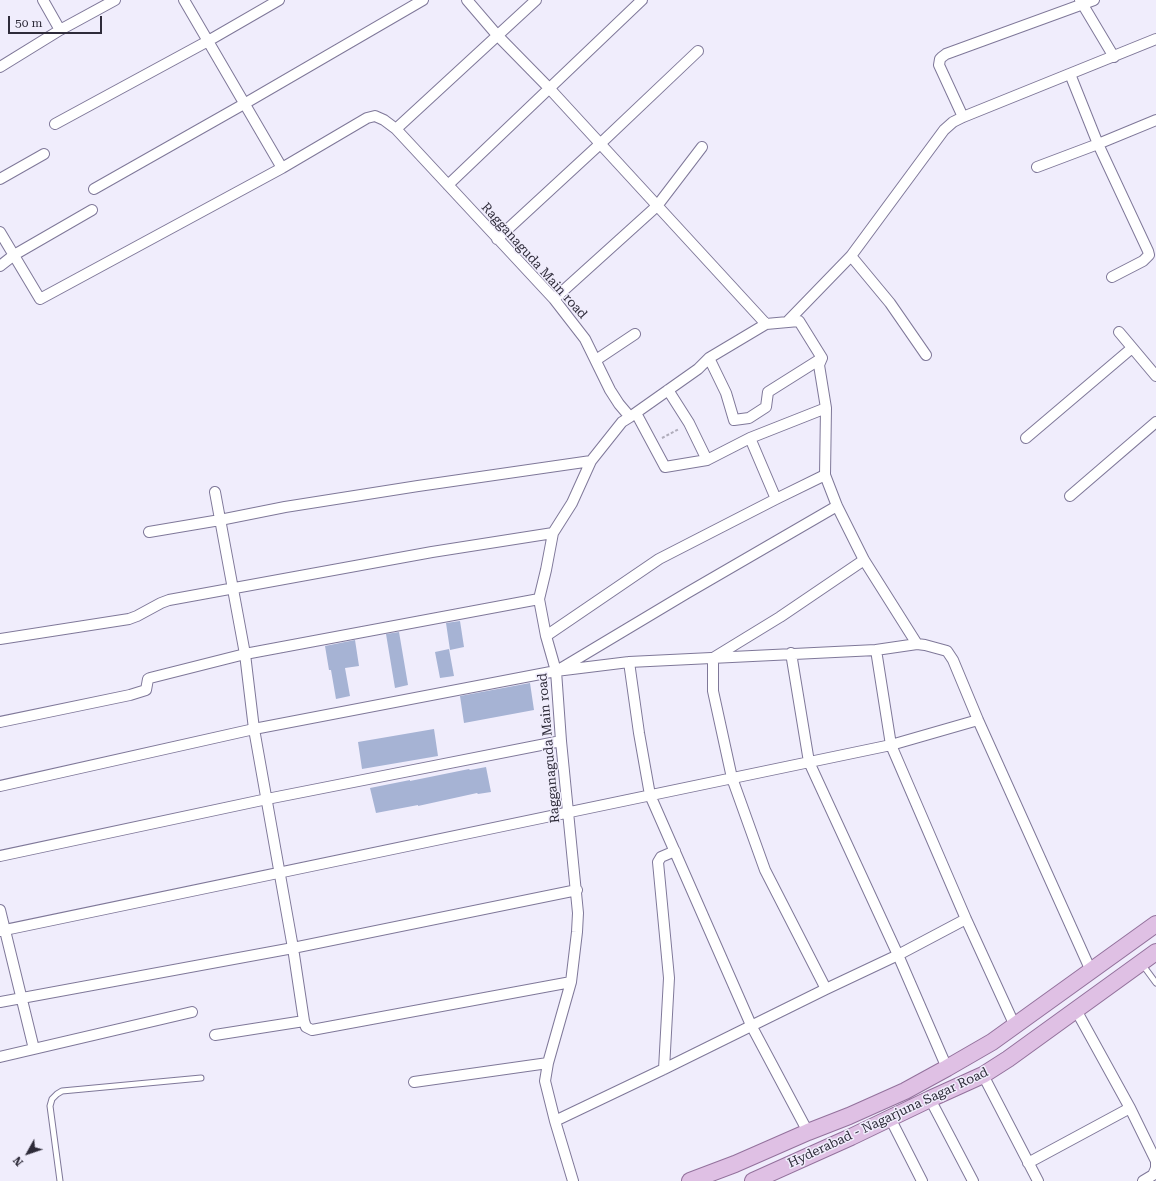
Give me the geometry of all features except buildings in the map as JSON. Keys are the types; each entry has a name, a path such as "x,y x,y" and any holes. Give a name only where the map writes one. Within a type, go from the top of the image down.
{"main road":[{"name":"Hyderabad - Nagarjuna Sagar Road","path":"690,1181 735,1164 849,1116 905,1091 947,1068 992,1042 1156,924"},
{"name":"Hyderabad - Nagarjuna Sagar Road","path":"753,1181 850,1138 983,1075 1008,1059 1156,952"}],"street":[{"path":"43,0 60,30"},
{"path":"0,67 60,30 115,0"},
{"path":"0,232 40,299 282,168 184,0"},
{"path":"55,124 208,41 279,0"},
{"path":"94,189 423,0"},
{"path":"467,0 497,35 549,88 766,324"},
{"path":"396,129 536,0"},
{"path":"448,186 642,0"},
{"path":"963,117 939,65 942,57 946,54 1082,2 1094,0"},
{"path":"1082,2 1114,57"},
{"path":"787,322 851,256 944,130 953,122 1156,39"},
{"path":"497,239 698,51"},
{"path":"1070,74 1098,144 1148,251 1149,256 1143,261 1112,277"},
{"name":"Ragganaguda Main road","path":"282,168 367,118 375,116 384,120 396,129 554,299 585,339 610,390 619,404 633,415 622,422 591,461 572,503 553,533 539,599 546,636 556,671 561,741 577,890 578,913 578,932 571,982 548,1063 545,1081 573,1181"},
{"path":"1037,167 1156,120"},
{"path":"554,299 657,206 702,147"},
{"path":"0,179 44,154"},
{"path":"0,266 14,255 92,210"},
{"path":"851,256 890,303 926,355"},
{"path":"822,358 799,321 766,324 709,358 698,368 633,415 665,467 707,460 750,438 826,408"},
{"path":"1119,332 1156,376"},
{"path":"596,360 635,334"},
{"path":"1026,438 1132,348"},
{"path":"709,358 726,393 734,420 749,418 766,407 768,392 822,358"},
{"path":"822,358 819,365 826,408 825,475 837,506 864,560 917,644"},
{"path":"668,390 689,423 707,460"},
{"path":"1070,496 1156,422"},
{"path":"750,438 776,499"},
{"path":"149,532 285,507 591,461"},
{"path":"546,636 659,559 825,475"},
{"path":"215,492 245,654 254,729 306,1027 312,1030 571,982"},
{"path":"556,671 837,506"},
{"path":"0,639 129,619 169,600 432,552 553,533"},
{"path":"713,658 780,617 864,560"},
{"path":"0,722 130,695 146,690 148,680 150,678 245,654 539,599"},
{"path":"0,786 254,729 556,671 628,662 876,650 917,644 926,645 947,651 953,660 978,720 1091,971"},
{"path":"876,650 891,745 966,918 1015,1026"},
{"path":"791,653 809,762 898,955 947,1068"},
{"path":"713,658 713,691 732,778 765,870 826,989"},
{"path":"628,662 650,795 751,1025 808,1132"},
{"path":"2,931 891,745 978,720"},
{"path":"0,856 267,799 561,741"},
{"path":"664,1069 669,978 658,862 661,857 675,851"},
{"path":"0,1002 293,948 577,890"},
{"path":"0,910 2,931 22,998 34,1049"},
{"path":"555,1121 898,955 966,918"},
{"path":"1076,1010 1130,1108 1156,1161 1156,1168 1153,1175 1143,1181"},
{"path":"0,1057 192,1012"},
{"path":"215,1035 304,1021"},
{"path":"414,1082 548,1063"},
{"path":"983,1075 1038,1181"},
{"path":"930,1099 973,1181"},
{"path":"1028,1163 1130,1108"},
{"path":"890,1118 922,1181"}],"lane":[{"path":"1141,963 1156,983"},
{"path":"60,1181 50,1106 52,1099 56,1094 62,1091 201,1078"}],"path":[{"path":"652,444 689,423"}]}
